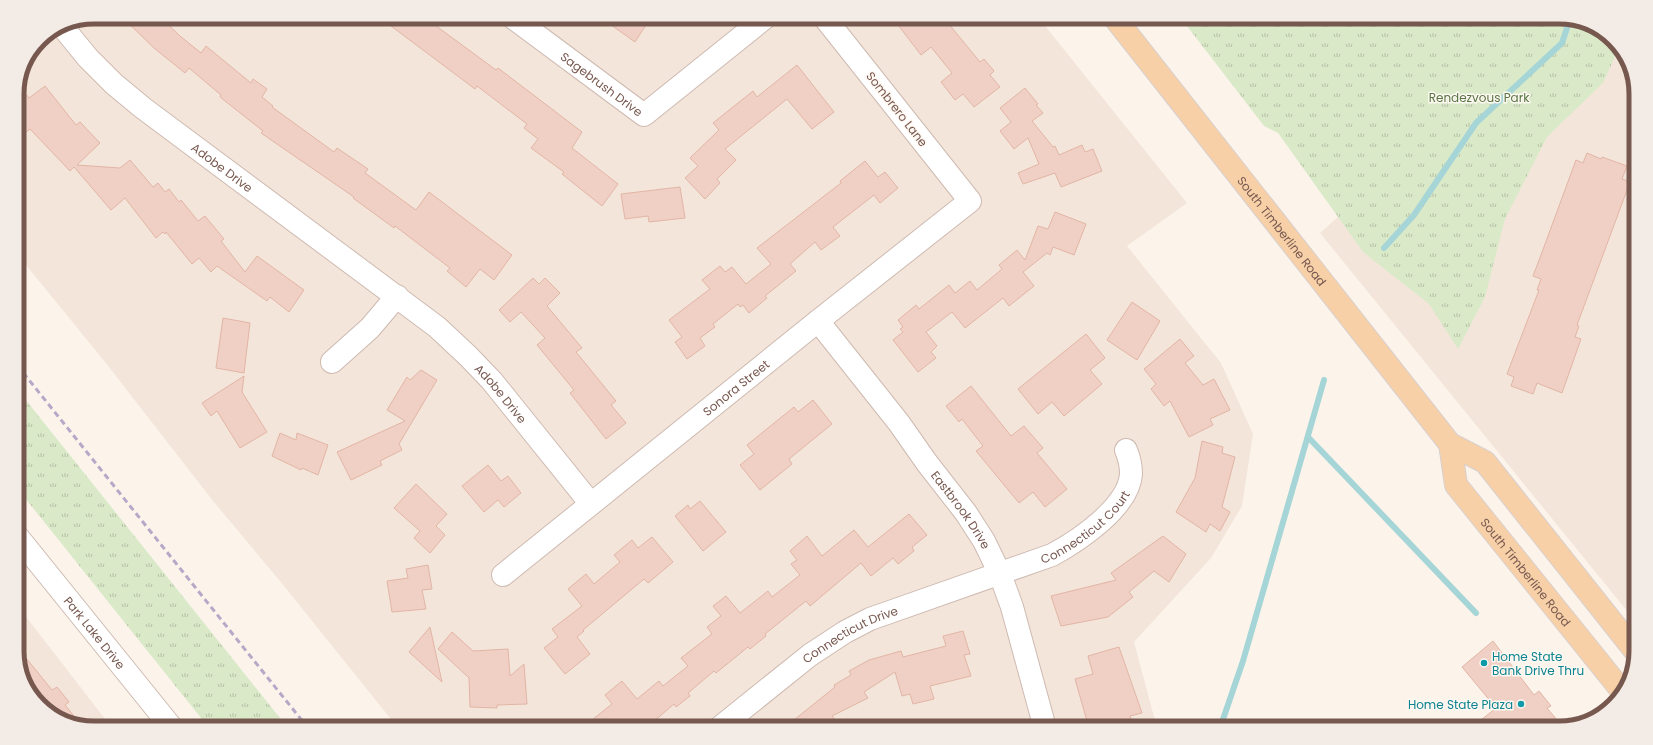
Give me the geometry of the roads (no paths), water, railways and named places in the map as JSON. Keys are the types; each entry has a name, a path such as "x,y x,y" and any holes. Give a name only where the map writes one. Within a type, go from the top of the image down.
{"main road":[{"name":"South Timberline Road","path":"1120,24 1450,444 1485,462 1629,643"},
{"name":"South Timberline Road","path":"1450,444 1456,485 1619,687"}],"street":[{"name":"Sagebrush Drive","path":"521,24 644,115 757,24"},
{"name":"Sombrero Lane","path":"830,24 970,201"},
{"name":"Adobe Drive","path":"65,30 88,58 114,84 143,108 437,327 492,380 591,504"},
{"name":"Sonora Street","path":"503,575 818,321 970,201"},
{"path":"332,362 370,328 397,296"},
{"name":"Eastbrook Drive","path":"818,321 899,423 927,463 966,513 984,541 1000,574 1012,607 1043,721"},
{"name":"Connecticut Court","path":"1000,574 1052,555 1074,543 1098,524 1127,488 1131,475 1130,461 1126,450"},
{"name":"Park Lake Drive","path":"24,545 166,721"},
{"name":"Connecticut Drive","path":"728,721 810,655 845,632 870,620 1000,574"}],"waterway":[{"path":"1384,248 1414,215 1476,123 1562,43 1568,25"},
{"path":"1222,721 1243,661 1324,380"},
{"path":"1308,437 1476,613"}],"railway":[{"path":"24,374 302,721"}],"place":[{"name":"Home State Bank Drive Thru","path":"1484,663"},
{"name":"Home State Plaza","path":"1521,704"}],"park label":[{"name":"Rendezvous Park","path":"1479,97"}]}
